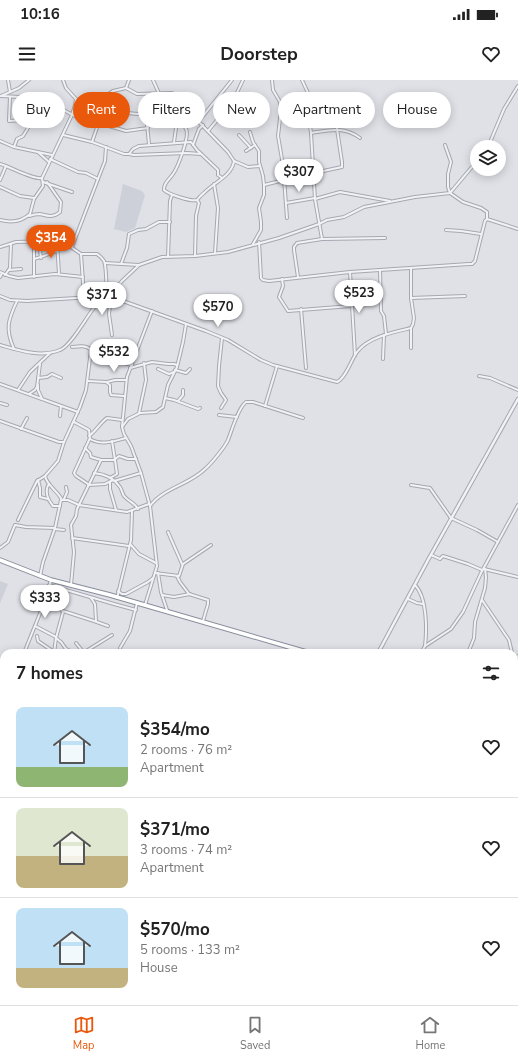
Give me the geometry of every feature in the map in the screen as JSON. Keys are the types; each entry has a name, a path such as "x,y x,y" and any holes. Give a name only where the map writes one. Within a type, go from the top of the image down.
{"highway":[{"path":"0,560 51,580 145,605 296,649"}],"street":[{"path":"8,80 10,92"},
{"path":"0,96 19,88 29,80"},
{"path":"28,216 30,214 34,198 42,187 42,178 63,135 75,105 76,99 66,88 63,80"},
{"path":"126,88 129,80"},
{"path":"153,80 158,92"},
{"path":"205,113 232,80"},
{"path":"208,131 233,101 243,80"},
{"path":"272,80 273,90 278,99"},
{"path":"302,80 307,92"},
{"path":"491,140 504,109 518,86"},
{"path":"112,92 126,88 138,94"},
{"path":"0,96 10,97 10,121 12,121"},
{"path":"65,111 72,115"},
{"path":"205,127 232,156 234,161 248,167 260,166"},
{"path":"14,147 17,139 25,135 28,128"},
{"path":"92,142 97,128"},
{"path":"116,128 126,131 148,128 149,144"},
{"path":"174,142 176,128"},
{"path":"185,128 188,136 183,153 175,172 164,187 166,192 172,196 180,196 188,200 197,200 230,171 234,161"},
{"path":"194,145 201,128"},
{"path":"279,128 287,218"},
{"path":"310,128 315,198 322,240"},
{"path":"314,173 342,167 337,129"},
{"path":"311,133 341,129 353,132 360,138"},
{"path":"250,132 259,151 264,185 264,195 259,208 261,230 254,244"},
{"path":"63,135 92,142 122,154 202,154"},
{"path":"239,135 251,148"},
{"path":"0,141 14,147 52,155"},
{"path":"129,154 137,146 174,142 191,142 218,170 218,175 222,178"},
{"path":"246,151 255,145"},
{"path":"259,242 262,280 264,281 350,272 472,264 475,261 481,234 487,219 487,212 481,208 463,202 450,193 448,187 448,174 451,162 445,145"},
{"path":"72,247 105,161 106,147"},
{"path":"38,152 50,161 78,172 86,173 98,179"},
{"path":"0,164 34,178 42,178"},
{"path":"0,180 6,166"},
{"path":"105,263 139,265 162,257 195,256 228,252 259,242 279,238 320,224 327,220 344,217 364,207 390,201 450,193 470,169"},
{"path":"264,185 284,180"},
{"path":"43,182 47,182 72,192"},
{"path":"0,220 14,222 28,216 39,214 49,216 56,215 60,212 61,202 47,182"},
{"path":"214,184 218,208 215,253"},
{"path":"0,187 20,196 34,198"},
{"path":"286,203 340,192 390,201"},
{"path":"168,257 170,201 172,196"},
{"path":"195,256 196,216 199,204 197,200"},
{"path":"487,219 518,229"},
{"path":"121,264 127,248 129,234 138,230 146,229 159,222 170,222"},
{"path":"446,230 481,234"},
{"path":"298,277 294,250 296,245 300,242 385,238"},
{"path":"0,247 16,242 45,240 72,247 81,254 98,254 105,263 106,295 96,305 64,348 51,352 31,353 0,345"},
{"path":"34,241 34,277"},
{"path":"57,242 59,274"},
{"path":"9,270 11,244"},
{"path":"34,247 38,248 41,258"},
{"path":"34,259 41,258 58,250"},
{"path":"81,254 84,297"},
{"path":"112,335 109,314 110,296 122,281 139,265"},
{"path":"411,268 411,298 414,318 411,328 411,348"},
{"path":"5,274 9,270 21,269"},
{"path":"380,270 380,301 381,311 384,316 385,335 383,359"},
{"path":"350,272 355,356"},
{"path":"0,277 1,273 18,278 59,274 83,276"},
{"path":"282,279 283,286 279,297 288,311 351,306"},
{"path":"0,297 16,301 106,295 110,296 228,340 261,360 277,366 336,382 342,378 362,347 385,335 411,328"},
{"path":"411,298 465,296"},
{"path":"14,349 9,339 8,329 16,301"},
{"path":"351,301 380,301"},
{"path":"301,309 306,368"},
{"path":"152,311 126,380 122,427 141,473 149,505 157,573 167,612"},
{"path":"122,427 128,419 139,414 159,411 163,408 168,385 177,365 186,324"},
{"path":"221,408 226,400 218,386 222,338"},
{"path":"18,520 28,496 38,480 46,475 55,466 78,412 88,381 91,350 88,347 82,346 72,347"},
{"path":"18,390 26,378 51,352"},
{"path":"91,355 132,365"},
{"path":"130,368 144,363 155,362 177,365"},
{"path":"40,363 38,390 42,399"},
{"path":"139,414 146,380 144,363"},
{"path":"265,406 277,366"},
{"path":"158,370 169,374 175,371 186,373 190,369"},
{"path":"38,378 46,377 52,374 61,378"},
{"path":"480,376 490,378 518,390"},
{"path":"88,381 107,382 126,380"},
{"path":"107,382 110,385 111,395 124,396"},
{"path":"0,384 78,412"},
{"path":"29,394 35,390 38,384"},
{"path":"177,401 183,395 183,390"},
{"path":"165,398 200,408"},
{"path":"380,649 451,518 516,406 518,399"},
{"path":"46,475 46,480 63,499 79,505 127,512 132,511 149,505 158,497 205,470 223,448 243,405 246,402 265,406 302,418"},
{"path":"0,403 7,405"},
{"path":"60,416 61,406"},
{"path":"219,415 238,417"},
{"path":"21,429 27,418"},
{"path":"89,437 94,433 99,424 107,418 122,420"},
{"path":"0,421 59,442 64,442"},
{"path":"74,422 89,430 89,437 74,474 88,484 105,484 141,473"},
{"path":"89,437 95,442 102,443 126,438"},
{"path":"110,478 116,474 112,441"},
{"path":"85,448 90,453 91,457 101,460 115,460 120,456 128,459 136,459"},
{"path":"71,585 74,552 71,525 88,484 101,460"},
{"path":"94,473 105,475 114,481 124,496 134,503 138,509"},
{"path":"38,480 40,486 40,497 48,499"},
{"path":"110,482 110,489 116,510"},
{"path":"50,484 47,489 48,499 52,506 60,506"},
{"path":"411,485 430,488 451,518 498,542"},
{"path":"40,576 55,528 60,506 67,492 66,487"},
{"path":"425,646 451,629 465,609 484,569 518,505"},
{"path":"117,598 130,545 132,511"},
{"path":"0,548 8,542 15,525 26,528 55,528 64,530"},
{"path":"168,532 182,564 180,575 177,576"},
{"path":"72,538 130,545 139,554 156,563"},
{"path":"182,564 211,545"},
{"path":"431,555 440,559 443,556 458,562 464,562 484,569 518,577"},
{"path":"470,649 474,638 475,622 485,584 484,569"},
{"path":"157,573 177,576"},
{"path":"118,591 122,594 126,594 148,582 157,573"},
{"path":"177,576 190,594"},
{"path":"145,605 154,577"},
{"path":"25,649 46,599 51,580"},
{"path":"49,585 136,610"},
{"path":"415,585 421,594 423,604 426,633 423,649"},
{"path":"162,595 174,597 190,594 208,600 203,622"},
{"path":"91,597 95,604 96,621"},
{"path":"46,599 49,605 108,626"},
{"path":"408,599 423,604"},
{"path":"482,600 509,640 511,649"},
{"path":"120,648 130,631 137,604"},
{"path":"55,649 63,611"},
{"path":"35,626 56,638 66,649"},
{"path":"90,649 112,635"},
{"path":"37,636 38,641 49,649"},
{"path":"76,643 81,649"}],"shaded area":[{"path":"123,184 142,191 145,195 135,228 126,232 114,229"},
{"path":"0,581 8,584 0,603"}]}
